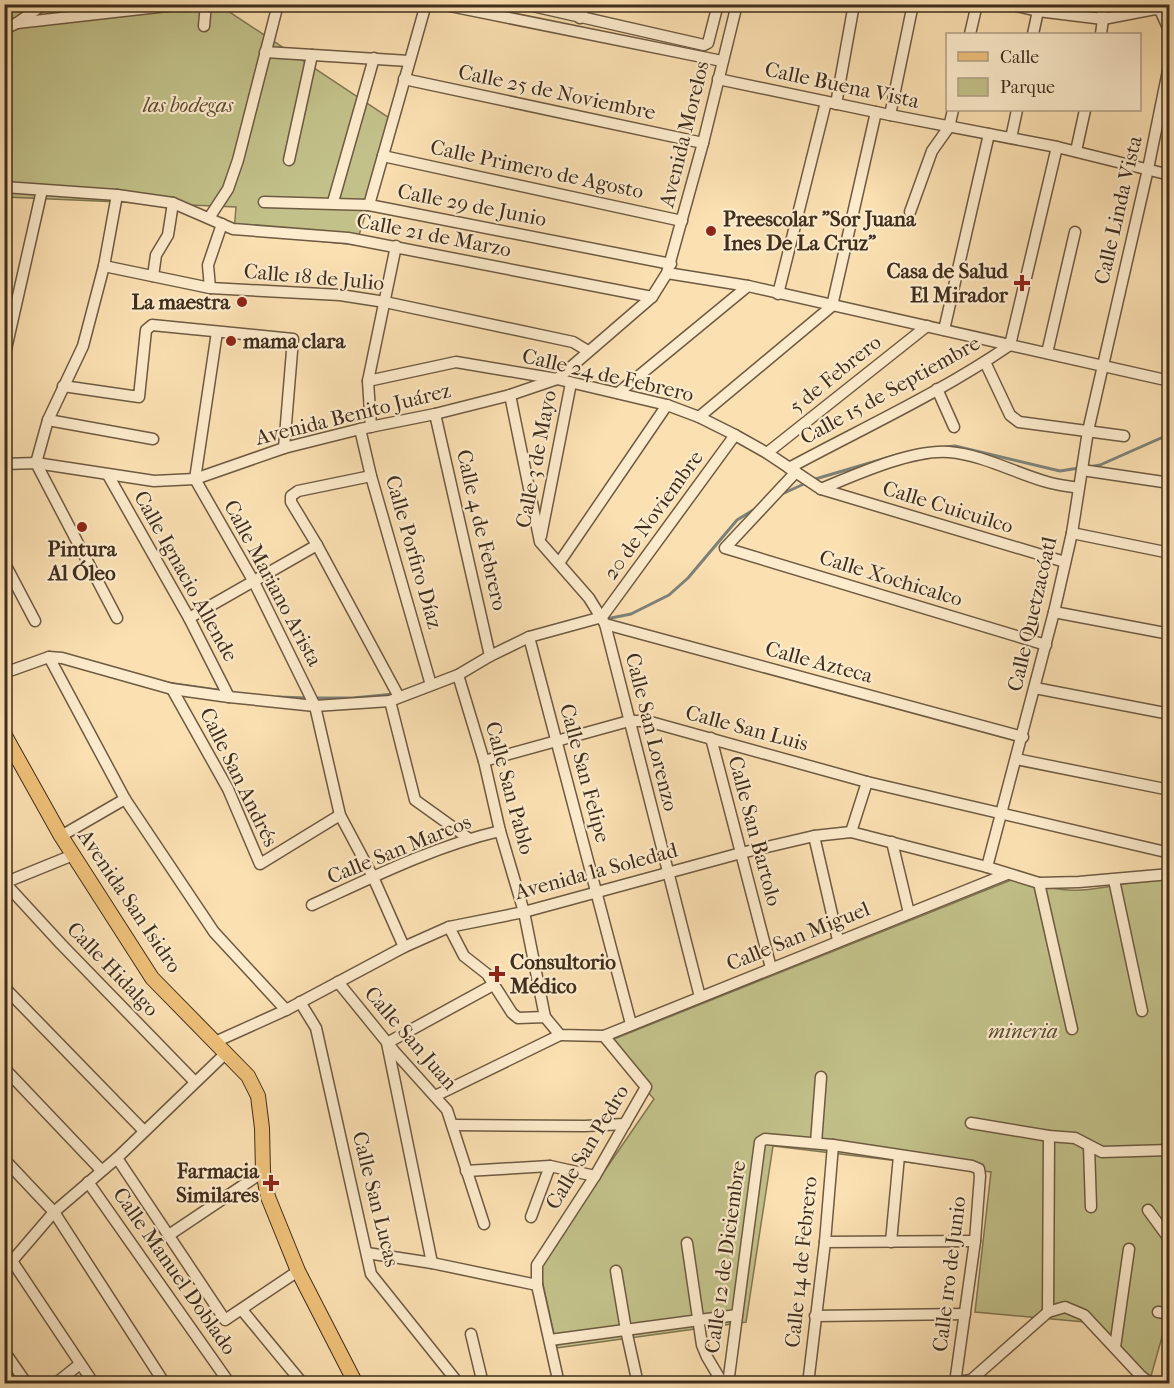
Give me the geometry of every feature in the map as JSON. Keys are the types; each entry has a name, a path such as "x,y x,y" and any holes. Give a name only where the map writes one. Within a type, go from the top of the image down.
{"main road":[{"name":"Avenida San Isidro","path":"4,735 62,836 152,978 248,1076 258,1096 262,1128 263,1172 268,1197 298,1271 353,1378"}],"street":[{"path":"4,29 17,23 44,4"},
{"path":"17,23 87,10 185,4"},
{"path":"204,26 206,4"},
{"path":"209,218 228,189 238,160 278,4"},
{"path":"369,205 426,4"},
{"path":"440,4 722,61"},
{"path":"524,4 704,45 708,43 718,4"},
{"path":"580,18 584,4"},
{"name":"Avenida Morelos","path":"669,269 737,4"},
{"path":"778,294 831,103 854,4"},
{"path":"890,115 913,4"},
{"path":"970,33 977,4"},
{"path":"1008,4 1038,11 1103,19 1155,9 1160,10 1170,32"},
{"path":"1101,4 1103,19 1101,33"},
{"path":"1033,33 1038,11"},
{"path":"265,52 409,61"},
{"path":"289,160 312,56"},
{"path":"333,202 374,58"},
{"name":"Calle Linda Vista","path":"1102,366 1148,169 1170,61"},
{"name":"Calle 25 de Noviembre","path":"404,79 703,143"},
{"name":"Calle Buena Vista","path":"718,79 1076,151 1170,175"},
{"path":"910,212 932,151 949,127 953,111"},
{"path":"1011,138 1017,111"},
{"path":"1076,151 1085,111"},
{"path":"699,417 832,306 876,112"},
{"path":"944,330 989,134"},
{"path":"1010,345 1057,147"},
{"name":"Calle Primero de Agosto","path":"383,156 682,221"},
{"name":"Calle 21 de Marzo","path":"4,187 117,195 173,203 233,229 348,238 652,297"},
{"path":"4,358 42,190"},
{"path":"117,195 104,266 83,346 48,420 36,463 117,618"},
{"name":"Calle 29 de Junio","path":"264,202 333,202 369,205 748,286 1170,381"},
{"path":"153,276 156,255 168,236 173,203"},
{"path":"210,288 208,265 222,224"},
{"path":"1047,353 1075,232"},
{"name":"Calle Porfiro Díaz","path":"396,246 368,381 366,428 371,476 431,685"},
{"name":"Calle 18 de Julio","path":"104,266 210,288 340,294 573,342 588,351"},
{"name":"Avenida Benito Juárez","path":"4,464 36,463 154,480 195,479 284,448 510,395 557,379 652,297 669,269"},
{"path":"618,393 748,286"},
{"path":"63,386 139,397 146,330 152,325 293,339 284,448"},
{"name":"5 de Febrero","path":"767,453 927,326"},
{"path":"195,479 217,332"},
{"name":"Calle 15 de Septiembre","path":"725,548 792,470 938,389 1010,345"},
{"name":"Calle 24 de Febrero","path":"368,381 456,362 557,379 618,393 667,405 699,417 767,453 821,489"},
{"path":"985,362 1010,415 1019,422 1124,436"},
{"name":"Calle Quetzacóatl","path":"987,867 1054,612 1072,533 1088,431 1102,366"},
{"name":"Calle 3 de Mayo","path":"540,542 571,383"},
{"path":"938,389 954,427"},
{"path":"4,673 49,657 62,658 172,688 229,697 315,706 394,699 458,675 529,637 604,621 540,542 510,395"},
{"path":"559,563 667,405"},
{"name":"Calle 4 de Febrero","path":"435,414 490,656"},
{"path":"48,420 153,439"},
{"name":"20 de Noviembre","path":"604,621 735,435"},
{"path":"821,489 854,475 919,455 948,452 974,457 1048,482 1078,488"},
{"path":"1082,470 1170,483"},
{"name":"Calle Ignacio Allende","path":"108,475 189,618 229,697"},
{"path":"371,476 298,491 291,496 291,502 317,545 394,699 415,800 468,838"},
{"name":"Calle Mariano Arista","path":"195,479 254,582 315,706 340,815 373,877 404,947"},
{"name":"Calle Cuicuilco","path":"821,489 1065,562"},
{"path":"1072,533 1170,553"},
{"path":"189,618 317,545"},
{"name":"Calle Xochicalco","path":"725,548 1046,645"},
{"path":"4,562 35,621"},
{"path":"1054,612 1170,634"},
{"name":"Calle San Lorenzo","path":"604,621 700,997"},
{"name":"Calle Azteca","path":"604,621 1023,737"},
{"name":"Calle San Felipe","path":"529,637 632,1024"},
{"path":"49,657 125,799 214,932 286,1010"},
{"name":"Calle San Pablo","path":"458,675 484,761 524,912 545,1017"},
{"name":"Calle San Andrés","path":"172,688 228,789 260,864 340,815"},
{"path":"1035,688 1170,714"},
{"name":"Calle San Luis","path":"484,761 629,721 647,721 867,782 1170,853"},
{"name":"Calle San Bartolo","path":"711,738 771,968"},
{"path":"1016,759 1170,790"},
{"path":"851,832 867,782"},
{"path":"62,836 125,799"},
{"name":"Calle San Marcos","path":"312,905 468,838 501,831"},
{"name":"Avenida la Soledad","path":"215,1042 286,1010 404,947 449,927 524,912 667,872 814,836 851,832 987,867 1039,883 1114,880 1170,874"},
{"path":"814,836 838,940"},
{"path":"892,842 909,913"},
{"path":"5,883 74,855"},
{"name":"Calle San Miguel","path":"604,1036 1007,874"},
{"path":"1114,880 1142,1011"},
{"name":"Calle Hidalgo","path":"5,883 195,1082"},
{"path":"1039,883 1072,1029"},
{"path":"449,927 464,956 487,974 518,1018 545,1017 560,1035"},
{"name":"Calle San Juan","path":"338,982 387,1043 447,1110 484,1224"},
{"path":"432,1263 387,1043 493,985"},
{"path":"4,987 144,1131"},
{"name":"Calle San Lucas","path":"300,1002 316,1028 371,1274 459,1383"},
{"path":"435,1096 560,1035 604,1036"},
{"name":"Calle San Pedro","path":"537,1285 537,1265 595,1176 646,1088 604,1036"},
{"path":"94,1383 8,1257 54,1212 117,1158 226,1053"},
{"path":"4,1068 101,1170"},
{"path":"821,1077 816,1143 899,1156 891,1242"},
{"path":"971,1123 1075,1138 1102,1152 1170,1150"},
{"path":"453,1125 625,1124"},
{"path":"1048,1312 1049,1136"},
{"name":"Calle 12 de Diciembre","path":"728,1383 760,1142 765,1138 816,1143"},
{"name":"Calle 14 de Febrero","path":"808,1383 825,1242 833,1145"},
{"path":"1089,1146 1091,1207"},
{"name":"Calle 1ro de Junio","path":"899,1156 972,1166 978,1169 980,1176 975,1241 955,1383"},
{"path":"117,1158 225,1320 298,1271"},
{"path":"4,1159 54,1212 165,1383"},
{"path":"531,1217 550,1166"},
{"path":"466,1171 550,1166 595,1176"},
{"path":"169,1235 263,1172"},
{"name":"Calle Manuel Doblado","path":"88,1182 230,1383"},
{"path":"1148,1210 1170,1240"},
{"path":"825,1242 975,1241"},
{"path":"687,1243 698,1320 707,1357 723,1383"},
{"path":"1115,1347 1129,1249"},
{"path":"367,1253 432,1263 537,1285 559,1383"},
{"path":"616,1271 638,1383"},
{"path":"944,1383 975,1382 1048,1312 1065,1307 1084,1315 1115,1347 1139,1379 1151,1383"},
{"path":"242,1310 303,1383"},
{"path":"1158,1312 1170,1314"},
{"path":"550,1340 737,1314"},
{"path":"815,1316 965,1314"},
{"path":"471,1334 483,1383"},
{"path":"4,1352 27,1383"},
{"path":"55,1383 80,1364"},
{"path":"353,1378 365,1383"}],"green space":[{"name":"las bodegas","path":"5,5 219,5 394,121 356,245 234,232 236,207 5,197"},
{"name":"mineria","path":"1016,878 1065,890 1092,889 1147,880 1169,879 1170,1323 1166,1323 1149,1383 1096,1323 975,1312 991,1172 773,1146 746,1322 557,1348 539,1266 654,1099 604,1043"}],"waterway":[{"path":"1089,467 1100,465 1170,434"},
{"path":"945,447 955,446 1060,471 1079,468"},
{"path":"812,480 900,454"},
{"path":"782,494 806,483"},
{"path":"606,619 631,614 669,595 688,578 737,520 755,509"},
{"path":"168,683 224,691"},
{"path":"314,698 353,698 394,694"},
{"path":"278,697 307,698"}],"place":[{"name":"Preescolar \"Sor Juana Ines De La Cruz\"","path":"711,231"},
{"name":"Casa de Salud El Mirador","path":"1022,283"},
{"name":"La maestra","path":"242,302"},
{"name":"mama clara","path":"231,341"},
{"name":"Pintura Al Óleo","path":"82,527"},
{"name":"Consultorio Médico","path":"497,974"},
{"name":"Farmacia Similares","path":"271,1183"}]}
